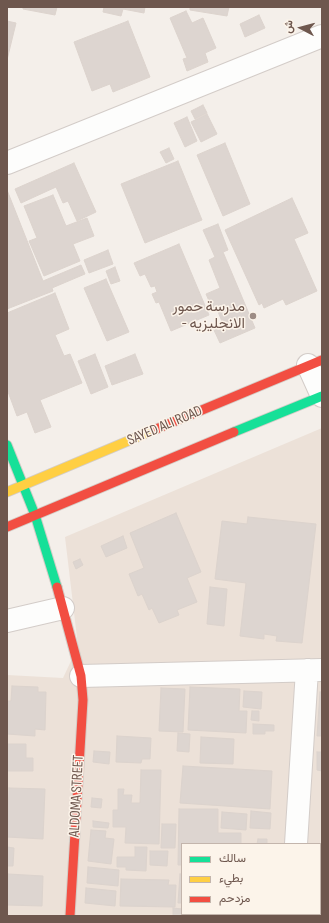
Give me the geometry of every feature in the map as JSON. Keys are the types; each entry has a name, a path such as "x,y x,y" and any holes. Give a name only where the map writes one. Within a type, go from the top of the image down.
{"main road":[{"name":"SAYED ALI ROAD","path":"7,492 315,363"},
{"path":"7,527 322,396"},
{"name":"ALDOMA STREET","path":"7,445 22,486 35,515 63,608 81,676 83,700 70,916"}],"street":[{"path":"7,163 322,36"},
{"path":"315,363 322,396"},
{"path":"7,621 63,608"},
{"path":"81,676 315,670 296,843"}],"shaded area":[{"path":"322,428 322,916 7,916 7,675 63,678 78,646 65,537"}],"building":[{"path":"23,7 57,7 55,15 23,9"},
{"path":"104,7 145,7 144,13 123,9 121,16 103,12"},
{"path":"190,7 229,7 227,16 190,10"},
{"path":"186,11 192,23 203,18 216,48 205,53 208,62 187,71 183,59 187,58 170,18"},
{"path":"259,15 265,28 245,37 240,24"},
{"path":"7,21 16,23 7,60"},
{"path":"128,21 150,77 113,92 110,84 92,91 74,42"},
{"path":"203,105 207,113 195,119 191,111"},
{"path":"207,114 217,134 201,142 191,122"},
{"path":"187,117 197,141 185,147 174,123"},
{"path":"225,143 250,204 223,216 197,155"},
{"path":"169,148 174,159 166,163 160,152"},
{"path":"178,161 202,220 145,243 121,184"},
{"path":"74,163 96,212 77,221 68,201 63,203 56,187 21,203 15,189"},
{"path":"7,190 43,281 81,265 85,274 52,288 53,291 7,309"},
{"path":"53,195 66,226 87,218 94,236 73,244 80,261 44,276 29,241 37,238 24,206"},
{"path":"292,198 308,233 294,239 317,291 286,305 283,299 264,308 262,303 259,305 225,230"},
{"path":"218,224 228,250 223,252 255,328 220,343 213,328 223,324 217,309 213,310 206,294 220,288 209,260 215,257 203,230"},
{"path":"179,244 209,315 171,331 159,302 156,303 152,294 157,292 155,286 151,287 145,274 140,276 134,263"},
{"path":"108,250 113,264 89,273 84,260"},
{"path":"115,267 120,281 111,284 106,271"},
{"path":"106,279 129,332 107,341 84,288"},
{"path":"55,293 69,329 55,335 64,356 70,354 82,383 40,400 51,427 35,433 27,412 17,416 7,389 7,313"},
{"path":"95,354 108,387 91,394 78,361"},
{"path":"135,354 143,374 112,385 105,366"},
{"path":"176,513 201,572 187,578 197,602 177,610 179,615 159,623 152,608 149,610 142,594 138,596 129,574 144,568 130,533"},
{"path":"248,517 316,524 302,643 276,641 277,636 264,634 264,639 240,636 246,583 215,579 222,521 247,524"},
{"path":"123,536 127,548 106,557 101,546"},
{"path":"80,559 83,565 76,569 73,562"},
{"path":"210,587 227,589 224,626 207,624"},
{"path":"12,686 38,687 38,692 46,692 45,730 35,729 35,736 7,734 7,701 11,701"},
{"path":"190,687 240,689 239,711 247,711 246,733 188,730"},
{"path":"161,688 185,689 183,732 159,731"},
{"path":"244,691 262,692 261,709 243,707"},
{"path":"320,692 322,692 322,736 317,736"},
{"path":"252,711 259,711 259,721 251,720"},
{"path":"253,724 274,725 274,731 265,731 265,734 253,734"},
{"path":"178,733 190,734 189,752 177,751"},
{"path":"117,736 151,738 150,759 142,759 141,763 116,762"},
{"path":"201,737 234,739 233,764 200,763"},
{"path":"7,744 26,744 26,758 33,758 33,771 7,771"},
{"path":"94,751 110,752 109,764 93,762"},
{"path":"317,752 322,752 322,771 317,770"},
{"path":"183,766 272,771 270,809 180,803"},
{"path":"141,770 161,770 159,844 125,843 126,827 113,827 113,810 118,810 118,789 124,789 123,795 132,795 131,803 140,803"},
{"path":"9,788 45,789 43,839 7,837"},
{"path":"92,798 102,799 101,808 91,807"},
{"path":"179,809 218,809 218,833 241,833 241,843 181,843 181,865 178,865"},
{"path":"251,811 271,813 270,829 250,828"},
{"path":"222,812 247,814 246,830 221,828"},
{"path":"93,821 109,823 108,828 93,827"},
{"path":"162,824 176,824 175,848 161,848"},
{"path":"91,830 106,831 105,838 114,839 111,864 88,861"},
{"path":"258,839 267,839 267,843 257,843"},
{"path":"7,847 14,848 13,866 7,866"},
{"path":"135,847 147,847 146,871 126,870 126,867 117,867 117,857 135,857"},
{"path":"150,851 168,851 167,866 150,865"},
{"path":"88,867 119,870 118,886 87,883"},
{"path":"321,873 322,873 321,897"},
{"path":"8,874 43,876 42,906 7,905"},
{"path":"180,874 181,874 181,903 178,903"},
{"path":"121,879 169,880 168,885 176,885 175,907 120,906"},
{"path":"86,888 116,891 115,906 85,903"},
{"path":"173,908 181,909 181,915 216,915 216,916 173,916"},
{"path":"229,915 262,915 229,916"}],"traffic: fast":[{"path":"234,432 322,396"},
{"path":"7,445 35,515 57,587"}],"traffic: slow":[{"path":"7,492 154,430"}],"traffic: jam":[{"path":"154,430 322,360"},
{"path":"7,527 234,432"},
{"path":"57,587 81,676 83,700 70,916"}],"place":[{"name":"مدرسة حمور - الانجليزيه","path":"253,316"}]}
